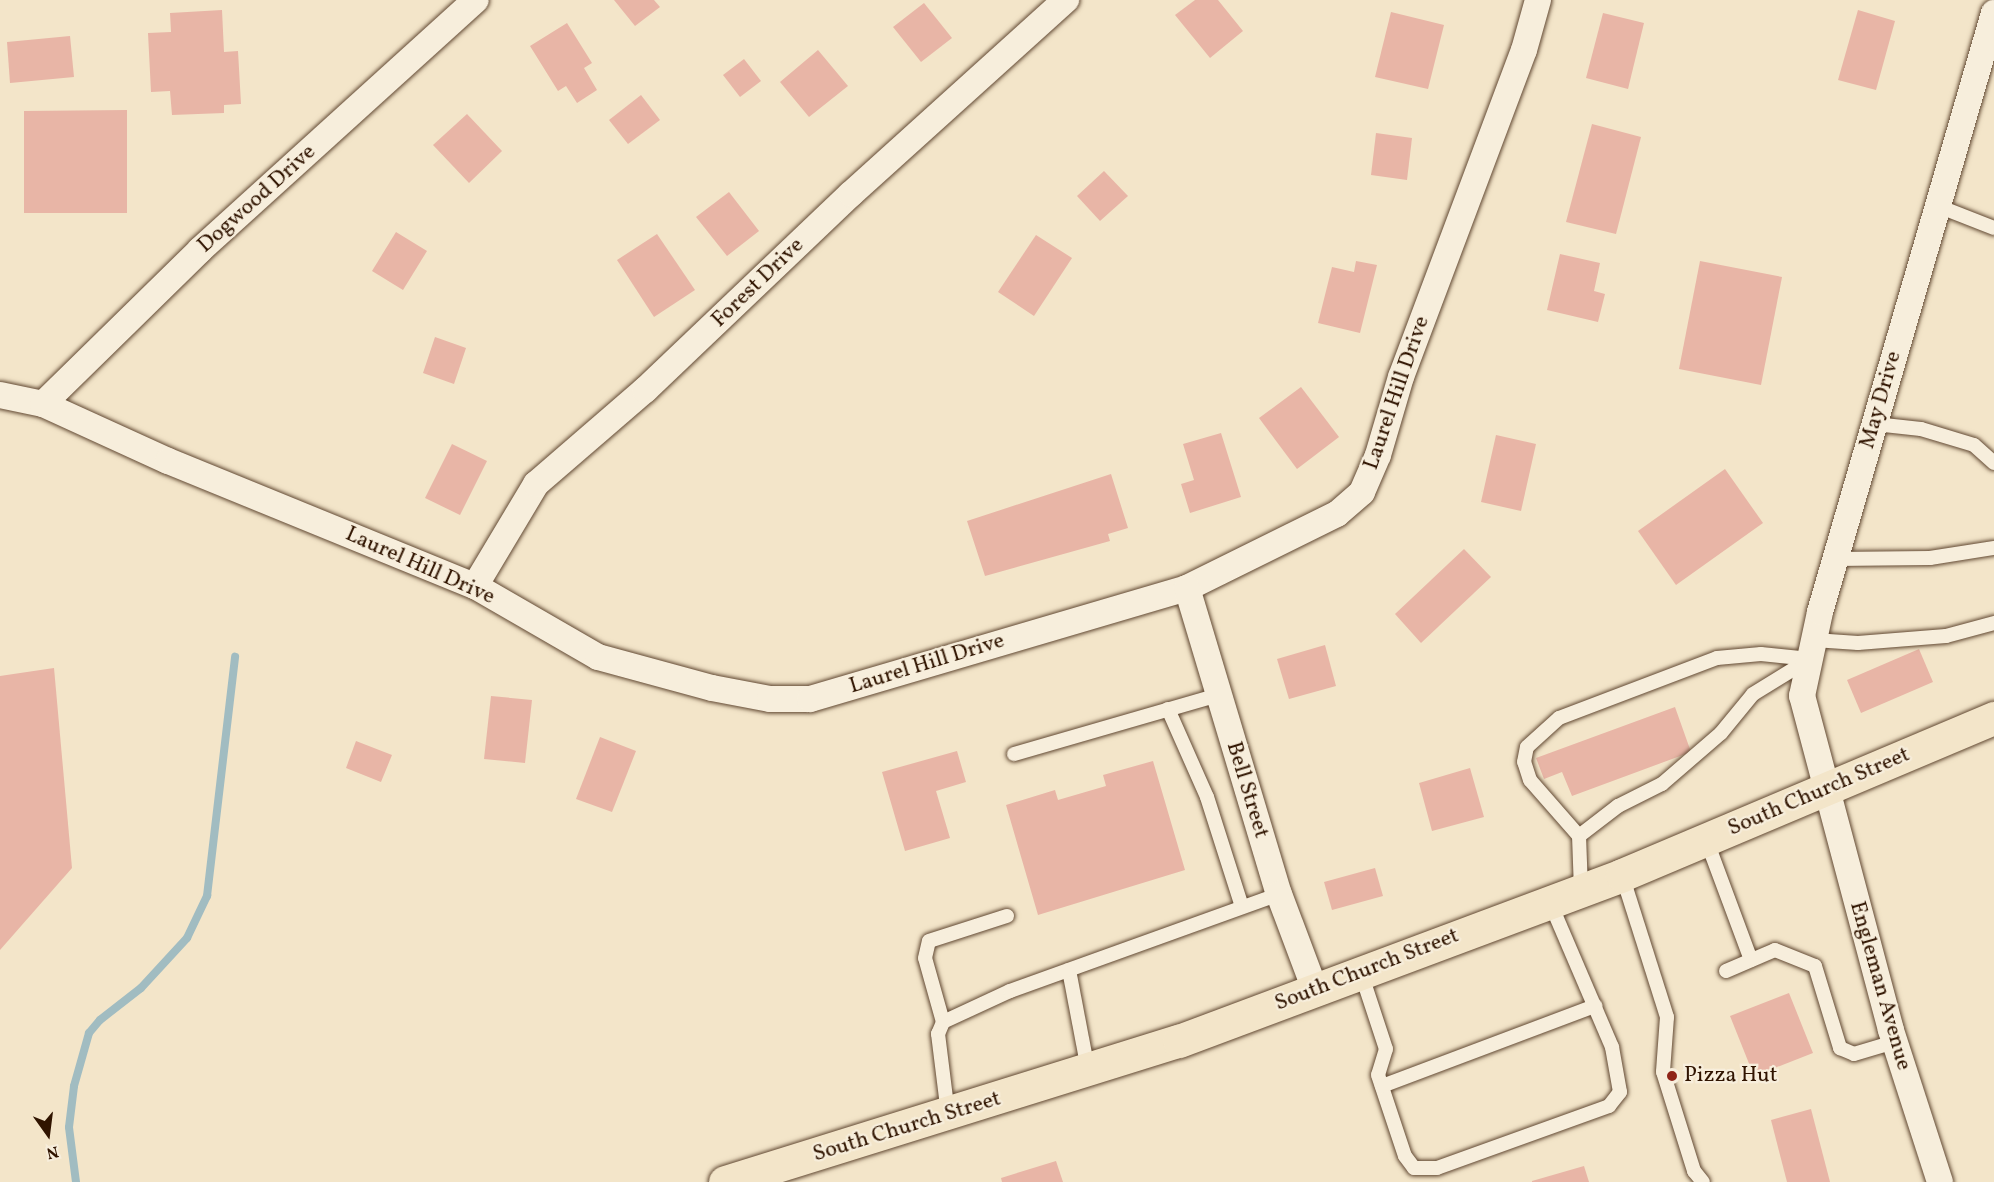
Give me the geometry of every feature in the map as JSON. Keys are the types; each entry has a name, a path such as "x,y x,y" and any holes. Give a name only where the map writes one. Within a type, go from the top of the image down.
{"main road":[{"name":"South Church Street","path":"744,1179 1179,1041 1622,874 1994,718"}],"street":[{"name":"Dogwood Drive","path":"43,404 201,250 476,0"},
{"name":"Forest Drive","path":"475,586 536,484 645,390 851,194 1066,0"},
{"name":"Laurel Hill Drive","path":"0,395 43,404 168,461 475,586 598,657 712,688 780,699 810,699 1187,588 1337,514 1362,492 1524,50 1538,0"},
{"name":"May Drive","path":"1825,789 1802,696 1812,649 1835,559 1994,13"},
{"name":"Bell Street","path":"1187,588 1279,894 1315,990"},
{"name":"Engleman Avenue","path":"1825,789 1894,1042 1940,1182"}],"lane":[{"path":"1938,206 1994,228"},
{"path":"1875,424 1921,429 1974,445 1994,463"},
{"path":"1835,559 1930,558 1994,548"},
{"path":"1581,890 1579,836 1530,780 1524,762 1527,747 1559,718 1717,658 1946,636 1994,623"},
{"path":"1579,836 1618,806 1662,784 1721,733 1753,694 1812,649"},
{"path":"1014,754 1218,694"},
{"path":"1168,709 1207,797 1242,908"},
{"path":"1706,839 1751,960"},
{"path":"1622,874 1667,1017 1663,1072 1694,1171 1703,1182"},
{"path":"943,1022 1069,970 1279,894"},
{"path":"1361,972 1386,1048 1378,1075 1405,1156 1414,1168 1437,1168 1609,1106 1620,1092 1612,1047 1550,902"},
{"path":"948,1114 938,1034 943,1022 924,958 929,941 1007,916"},
{"path":"1726,971 1775,950 1815,966 1840,1048 1854,1054 1894,1042"},
{"path":"1069,970 1088,1070"},
{"path":"1382,1086 1595,1006"}],"building":[{"path":"614,0 654,0 660,7 635,26"},
{"path":"1195,0 1218,0 1243,31 1210,58 1175,15"},
{"path":"924,3 952,38 921,62 893,27"},
{"path":"222,10 224,52 238,51 241,104 224,105 224,113 172,115 170,91 151,92 148,33 171,32 170,13"},
{"path":"1858,10 1895,21 1876,90 1838,80"},
{"path":"1391,12 1444,25 1428,89 1375,77"},
{"path":"1603,13 1644,23 1628,89 1586,78"},
{"path":"567,23 592,63 584,68 597,90 577,103 566,86 558,91 530,46"},
{"path":"70,36 74,77 10,83 7,42"},
{"path":"818,50 848,86 809,117 780,82"},
{"path":"744,59 761,81 740,97 723,75"},
{"path":"641,95 660,120 628,144 609,120"},
{"path":"127,110 127,213 24,213 24,111"},
{"path":"467,114 502,151 469,183 433,145"},
{"path":"1592,124 1641,137 1616,234 1566,222"},
{"path":"1376,133 1412,138 1407,180 1371,175"},
{"path":"1104,171 1128,196 1100,221 1077,196"},
{"path":"729,192 759,231 727,256 696,217"},
{"path":"396,232 427,251 403,290 372,271"},
{"path":"657,234 695,290 654,317 617,260"},
{"path":"1036,235 1072,258 1034,316 998,292"},
{"path":"1560,254 1600,263 1594,291 1605,294 1598,322 1547,310"},
{"path":"1356,261 1377,265 1360,333 1318,323 1332,267 1354,272"},
{"path":"1700,261 1782,277 1761,385 1679,369"},
{"path":"435,337 466,348 454,384 423,373"},
{"path":"1301,387 1339,437 1297,469 1259,418"},
{"path":"1221,433 1241,497 1190,513 1181,484 1194,480 1183,444"},
{"path":"1496,435 1536,444 1521,511 1481,502"},
{"path":"452,444 487,461 460,515 425,498"},
{"path":"1725,469 1763,523 1676,585 1638,531"},
{"path":"1111,474 1128,528 1108,534 1110,541 985,576 967,521"},
{"path":"1464,549 1491,577 1421,643 1395,614"},
{"path":"1325,645 1336,686 1289,699 1277,659"},
{"path":"1919,649 1933,682 1861,713 1847,680"},
{"path":"54,668 72,868 0,950 0,676"},
{"path":"491,696 532,700 525,763 484,759"},
{"path":"1675,707 1691,752 1572,796 1562,772 1544,779 1536,758"},
{"path":"600,737 636,751 612,812 576,799"},
{"path":"356,741 392,755 381,782 346,768"},
{"path":"957,751 966,782 936,791 950,838 905,851 882,772"},
{"path":"1153,761 1185,870 1038,915 1006,805 1055,790 1058,800 1106,786 1103,775"},
{"path":"1470,768 1484,817 1432,831 1419,783"},
{"path":"1375,868 1383,896 1332,910 1324,882"},
{"path":"1789,993 1813,1053 1754,1076 1730,1016"},
{"path":"1811,1109 1830,1182 1787,1182 1771,1120"},
{"path":"1056,1161 1063,1182 1002,1182 1001,1178"},
{"path":"1584,1166 1589,1182 1532,1182 1532,1181"}],"waterway":[{"path":"76,1182 69,1127 74,1086 89,1033 100,1020 141,988 187,938 207,896 235,657"}],"place":[{"name":"Pizza Hut","path":"1672,1076"}]}
